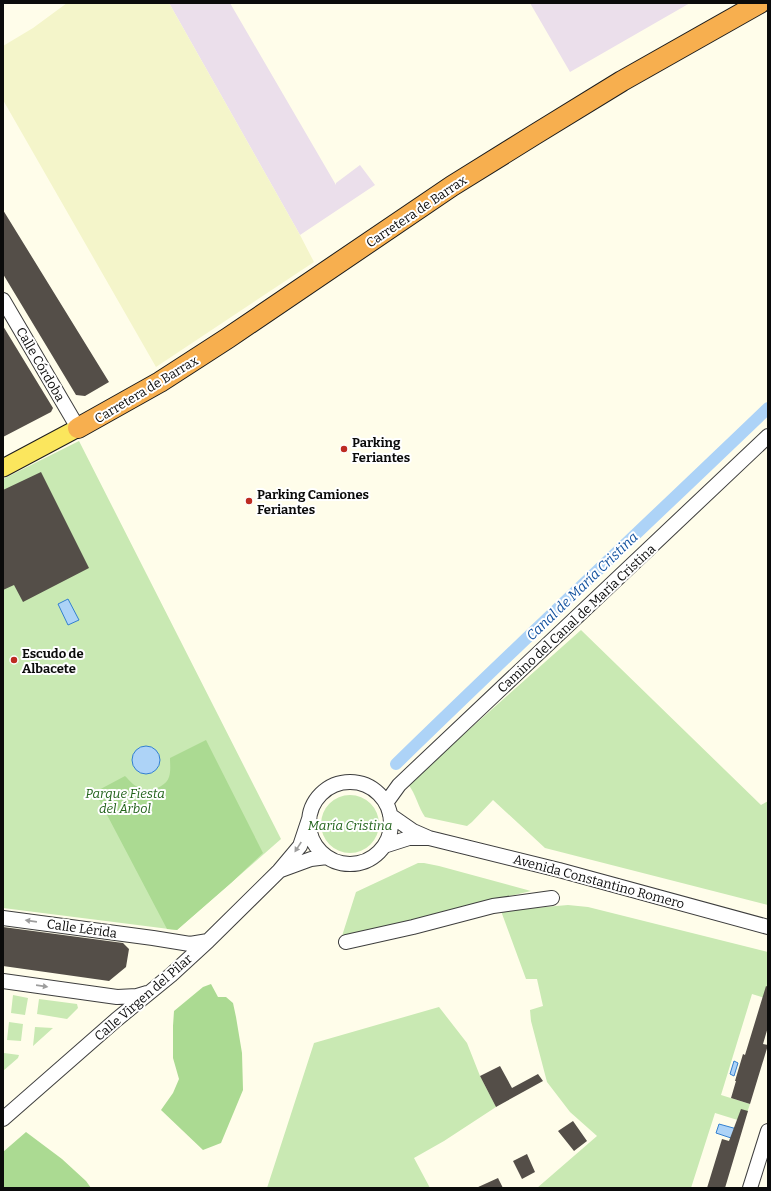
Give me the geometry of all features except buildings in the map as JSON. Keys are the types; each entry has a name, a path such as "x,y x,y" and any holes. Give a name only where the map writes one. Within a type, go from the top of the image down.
{"highway":[{"name":"Carretera de Barrax","path":"78,428 160,382 228,338 452,186 622,81 760,3"}],"main road":[{"path":"3,467 78,428"}],"street":[{"name":"Calle Córdoba","path":"3,300 9,322 78,428"},
{"name":"Camino del Canal de María Cristina","path":"388,809 400,785 405,780 768,436"},
{"path":"355,782 367,786 378,793 388,809 391,819 390,831 386,842 379,852 368,860 356,864 343,864 331,860 316,847 312,839 309,829 309,819 312,807 319,796 329,787 342,783 355,782"},
{"name":"Avenida Constantino Romero","path":"388,809 413,831 429,838 559,870 768,927"},
{"name":"Calle Virgen del Pilar","path":"3,1119 116,1020 171,975 208,941 279,871 300,846 309,819"},
{"name":"Avenida Constantino Romero","path":"384,846 410,838 429,838"},
{"name":"Calle Virgen del Pilar","path":"279,871 311,859 327,857"},
{"path":"346,942 413,928 493,906 552,898"},
{"name":"Calle Lérida","path":"3,918 190,944 208,941"},
{"name":"Calle Lérida","path":"160,939 174,946 177,954 178,959 171,975"},
{"path":"3,981 117,997 136,996 150,992"},
{"path":"116,1020 119,1013 117,997"},
{"path":"750,1188 768,1131"}],"shaded area":[{"path":"169,3 230,3 336,185 336,183 360,165 375,185 300,235"},
{"path":"530,3 690,3 570,72"}],"green space":[{"path":"67,3 169,3 314,262 156,367 3,100 3,46 33,28"},
{"name":"Parque Fiesta del Árbol","path":"79,441 281,839 177,930 3,908 3,479"},
{"path":"581,630 761,805 768,801 768,905 545,848 493,800 467,826 425,817 408,784"},
{"path":"206,740 263,853 177,930 167,929 95,792 125,776 138,787 148,790 157,788 164,784 169,777 170,758"},
{"name":"María Cristina","path":"344,795 356,795 371,803 379,818 379,830 371,845 356,853 344,853 329,845 321,830 321,818 329,803"},
{"path":"418,863 439,866 531,891 476,904 422,920 342,936 356,892"},
{"path":"568,905 588,907 768,952 768,999 752,994 721,1095 750,1104 744,1122 715,1113 691,1188 537,1188 597,1136 570,1112 547,1082 531,1021 530,1010 543,1006 537,979 526,979 501,911"},
{"path":"211,984 218,997 226,997 233,1003 242,1053 243,1090 221,1143 203,1150 161,1110 173,1093 179,1079 173,1058 174,1011 203,987"},
{"path":"13,995 28,998 25,1015 11,1013"},
{"path":"39,999 77,1004 78,1008 67,1019 37,1014"},
{"path":"439,1007 467,1043 480,1076 496,1107 444,1141 414,1158 430,1188 267,1188 314,1043"},
{"path":"9,1022 23,1024 21,1041 7,1040"},
{"path":"35,1027 53,1028 33,1046"},
{"path":"4,1053 19,1055 18,1058 3,1071"},
{"path":"26,1132 62,1159 86,1181 91,1188 3,1188 3,1152"}],"water":[{"path":"68,599 79,620 68,625 58,604"},
{"path":"146,746 156,750 160,760 156,770 146,774 136,770 132,760 136,750"},
{"path":"734,1061 738,1063 734,1076 730,1074"},
{"path":"719,1124 737,1129 734,1139 716,1133"}],"waterway":[{"name":"Canal de María Cristina","path":"396,764 768,408"}],"place":[{"name":"Parking Feriantes","path":"344,449"},
{"name":"Parking Camiones Feriantes","path":"249,501"},
{"name":"Escudo de Albacete","path":"14,660"}]}
